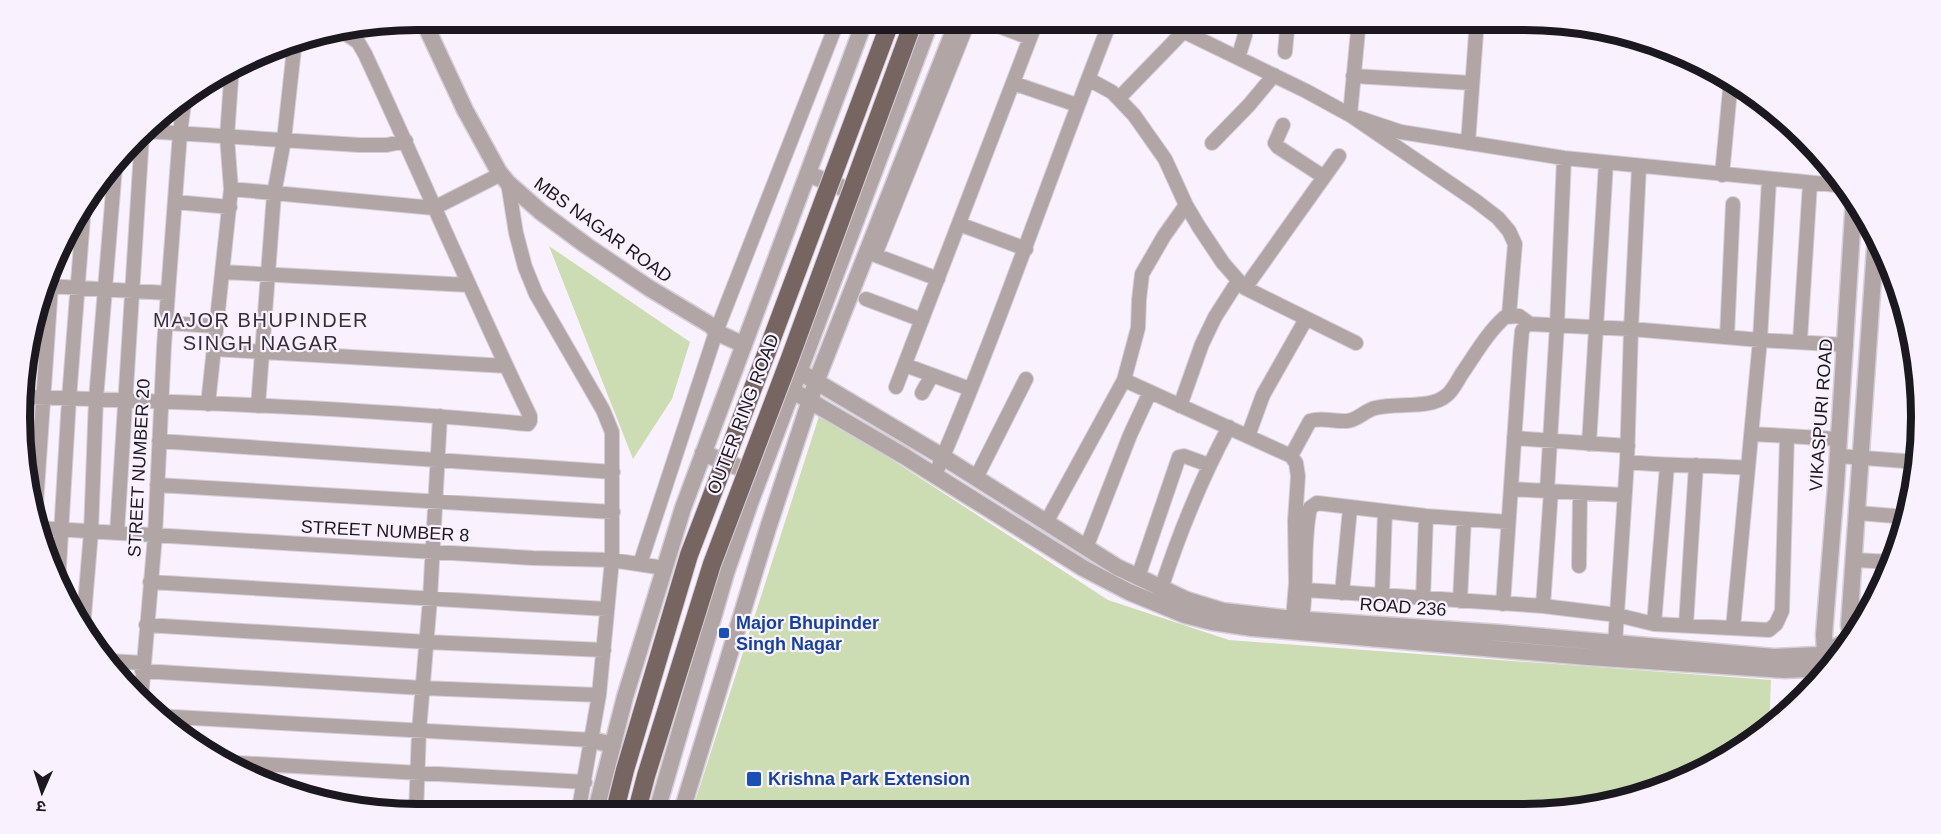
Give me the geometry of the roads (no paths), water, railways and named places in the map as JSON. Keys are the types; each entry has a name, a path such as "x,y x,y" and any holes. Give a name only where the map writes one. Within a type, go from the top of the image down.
{"main road":[{"name":"OUTER RING ROAD","path":"616,804 689,555 887,30"},
{"name":"OUTER RING ROAD","path":"639,804 712,564 910,30"}],"street":[{"name":"MBS NAGAR ROAD","path":"428,30 465,110 504,179 541,212 649,288 716,327 745,340"},
{"path":"640,564 716,327 834,30"},
{"name":"OUTER RING ROAD","path":"598,804 625,697 683,508 861,30"},
{"name":"OUTER RING ROAD","path":"659,804 726,573 760,476 927,30"},
{"path":"684,804 768,528 816,382 954,30"},
{"path":"938,279 875,255 965,30"},
{"path":"1009,30 1030,38"},
{"path":"896,387 1033,30"},
{"path":"935,475 1026,249 1077,105 1107,30"},
{"path":"1238,58 1245,30"},
{"path":"1286,52 1287,30"},
{"path":"1350,115 1358,30"},
{"path":"1468,143 1476,30"},
{"path":"1119,98 1184,31 1350,115 1476,201 1498,218 1509,231 1515,244 1509,315"},
{"path":"31,398 258,406 440,416 528,424 530,416 468,285 406,141 365,54 358,42 349,36"},
{"path":"258,406 274,194 284,140 295,50"},
{"path":"1212,143 1243,112 1274,75"},
{"path":"1353,76 1472,83"},
{"path":"208,404 230,207 227,137 231,78"},
{"path":"1088,78 1119,98 1134,115 1165,159 1186,205 1216,253 1242,285 1356,343"},
{"path":"1013,83 1077,105"},
{"path":"1722,175 1730,89"},
{"name":"STREET NUMBER 20","path":"142,689 155,536 160,401 183,108"},
{"path":"1350,115 1401,132 1564,158 1834,185"},
{"path":"1283,125 1275,143 1278,147 1324,177"},
{"path":"156,132 358,146 387,146 406,141"},
{"path":"117,533 140,146"},
{"path":"1180,406 1202,344 1215,317 1242,285 1339,156"},
{"path":"1543,606 1564,158"},
{"path":"1589,444 1606,163"},
{"path":"1616,644 1628,446 1639,167"},
{"path":"808,174 864,197"},
{"path":"84,614 91,532 96,399 114,176"},
{"path":"231,189 434,208 504,179 525,267 536,294 603,410 612,432 612,560 599,695 580,804"},
{"path":"1734,628 1760,340 1769,180"},
{"path":"1800,341 1810,183"},
{"path":"175,202 230,207"},
{"path":"1727,337 1733,204"},
{"path":"1047,521 1124,380 1137,328 1138,300 1143,274 1148,262 1186,205"},
{"name":"VIKASPURI ROAD","path":"1830,655 1824,635 1839,447 1853,214"},
{"path":"59,565 83,222"},
{"path":"958,224 1026,249"},
{"path":"1852,622 1876,256"},
{"path":"223,272 468,285"},
{"path":"53,286 168,293"},
{"path":"866,299 922,320"},
{"path":"36,489 48,301"},
{"path":"1291,456 1310,421 1317,418 1336,421 1356,420 1367,411 1377,407 1428,404 1448,394 1500,321 1509,315 1519,316 1530,324"},
{"path":"1248,436 1263,395 1306,319"},
{"path":"166,322 216,326"},
{"path":"1503,604 1522,331 1525,326 1530,324 1631,329 1846,345"},
{"path":"213,349 506,366"},
{"path":"905,365 970,389"},
{"name":"ROAD 236","path":"800,372 943,457 1047,521 1086,548 1161,589 1187,600 1223,610 1297,619 1500,633 1774,657 1818,655 1827,658"},
{"path":"922,393 932,375"},
{"path":"978,479 1026,379"},
{"path":"1124,380 1291,456 1296,463 1298,476 1295,521 1297,619"},
{"path":"793,392 935,475 1075,562 1157,605 1212,622 1252,628 1588,657 1784,670 1807,669 1823,662"},
{"path":"1075,562 1086,548 1117,467 1150,392"},
{"path":"416,804 440,416"},
{"path":"1161,589 1181,527 1229,427"},
{"path":"1751,434 1787,436 1839,447 1862,458 1909,461"},
{"path":"1306,590 1543,606 1617,615 1654,624 1768,630 1776,624 1782,611 1787,436"},
{"path":"1514,438 1628,446"},
{"path":"159,441 613,472"},
{"path":"704,453 760,476"},
{"path":"1138,577 1179,457 1184,456 1209,465"},
{"path":"1627,462 1667,466 1748,468"},
{"path":"1686,626 1696,465"},
{"path":"1654,624 1667,466"},
{"path":"157,485 613,513"},
{"path":"1511,489 1624,495"},
{"path":"1579,566 1580,494"},
{"path":"1297,619 1306,590 1305,531 1310,508 1317,503 1385,512 1508,522"},
{"path":"1342,593 1350,508"},
{"path":"1382,596 1385,512"},
{"path":"1858,513 1898,516"},
{"path":"1423,599 1426,516"},
{"path":"1460,601 1464,519"},
{"name":"STREET NUMBER 8","path":"47,529 533,558 612,560 664,568"},
{"path":"1855,560 1883,562"},
{"path":"150,582 607,609"},
{"path":"146,625 604,650"},
{"path":"118,662 143,667 423,688 599,695"},
{"path":"174,718 592,740 613,745"},
{"path":"245,763 585,782"}],"place":[{"name":"Major Bhupinder Singh Nagar","path":"724,633"},
{"name":"Krishna Park Extension","path":"754,779"}],"district":[{"name":"MAJOR BHUPINDER SINGH NAGAR","path":"261,332"}]}
